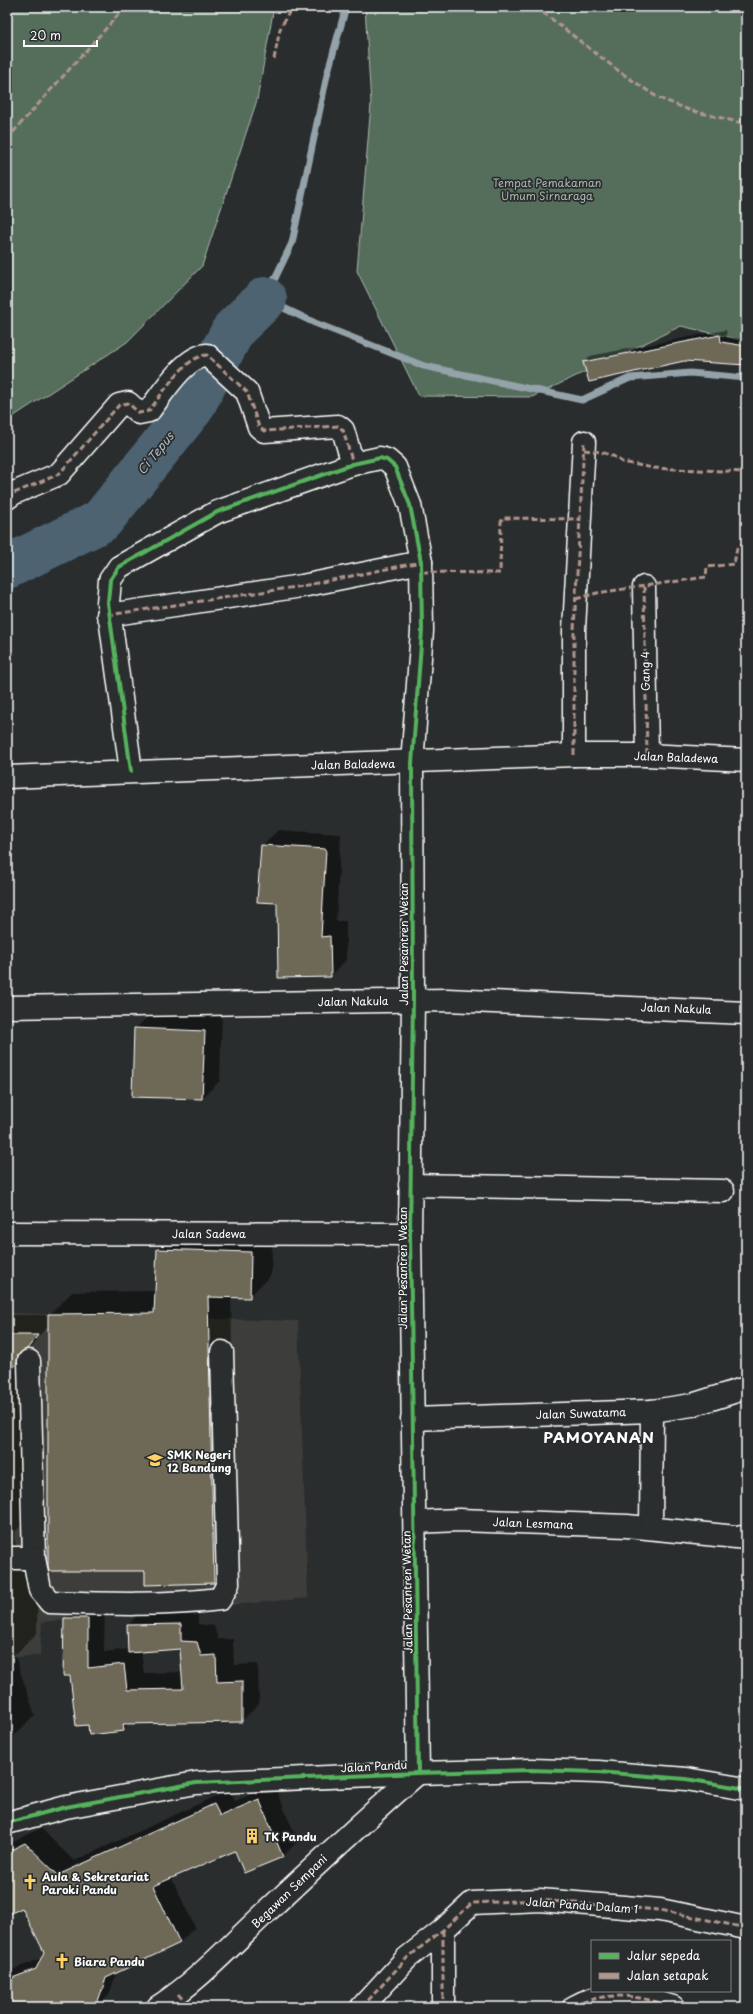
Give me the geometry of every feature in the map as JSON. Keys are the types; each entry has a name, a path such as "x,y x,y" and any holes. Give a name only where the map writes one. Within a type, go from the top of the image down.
{"street":[{"path":"7,498 14,493 58,474 119,405 128,403 139,413 149,411 178,373 200,356 207,356 247,392 259,427 264,432 338,426 343,430 353,464"},
{"path":"574,756 574,630 584,442"},
{"name":"Jalan Pesantren Wetan","path":"131,771 108,616 110,580 119,567 217,512 353,464 380,458 387,460 395,467 410,505 421,562 422,631 412,763 413,1000 410,1185 418,1773"},
{"path":"108,616 302,586 421,562"},
{"name":"Gang 4","path":"644,587 647,755"},
{"name":"Jalan Baladewa","path":"7,777 131,771 412,763 574,756 647,755 746,760"},
{"name":"Jalan Nakula","path":"7,1007 413,1000 643,1007 746,1013"},
{"path":"410,1185 723,1191"},
{"name":"Jalan Sadewa","path":"7,1233 410,1234"},
{"path":"28,1361 34,1558 40,1590 50,1602 137,1605 186,1603 220,1599 228,1584 222,1352"},
{"name":"Jalan Suwatama","path":"412,1419 652,1411 692,1405 746,1388"},
{"path":"652,1411 652,1528"},
{"name":"Jalan Lesmana","path":"415,1522 459,1520 652,1528 746,1538"},
{"path":"7,1558 34,1558"},
{"name":"Jalan Pandu","path":"7,1823 66,1807 134,1793 196,1783 418,1773 530,1770 598,1772 686,1779 746,1789"},
{"name":"Begawan Sempani","path":"158,2007 184,2001 232,1946 356,1828 418,1773"},
{"name":"Jalan Pandu Dalam 1","path":"362,2007 407,1958 443,1930 472,1903 540,1900 660,1910 746,1928"},
{"path":"443,1930 443,2007"},
{"path":"574,2007 592,1998 618,1996 645,1999 673,2007"}],"shaded area":[{"name":"SMK Negeri 12 Bandung","path":"7,1313 298,1321 308,1598 42,1622 40,1655 7,1658"}],"green space":[{"path":"7,7 274,7 257,100 202,266 127,342 11,418 7,418"},
{"name":"Tempat Pemakaman Umum Sirnaraga","path":"365,7 746,7 746,341 681,326 532,397 419,396 357,271 371,104"}],"building":[{"path":"720,335 721,342 746,346 746,365 684,361 589,382 583,362"},
{"path":"261,845 326,849 321,937 330,936 331,977 278,978 277,903 257,902"},
{"path":"134,1028 205,1031 202,1099 132,1097"},
{"path":"157,1249 251,1252 250,1298 208,1297 214,1583 145,1585 145,1571 49,1571 48,1314 154,1313"},
{"path":"7,1335 38,1335 27,1349 18,1355 17,1363 7,1375"},
{"path":"64,1618 88,1618 88,1668 124,1664 127,1690 183,1689 180,1649 128,1653 127,1625 181,1624 181,1641 197,1642 201,1656 216,1655 217,1682 242,1681 242,1722 123,1724 124,1731 89,1735 88,1725 76,1726 70,1676 63,1676"},
{"path":"259,1799 283,1857 244,1873 235,1851 153,1886 180,1943 106,1978 96,2007 7,2007 7,1980 36,1969 44,1952 22,1908 7,1915 7,1852 25,1843 58,1875 214,1804 220,1816"}],"waterway":[{"path":"346,7 327,75 292,243 265,299 315,323 424,366 582,400 630,378 690,373 746,378"},
{"name":"Ci Tepus","path":"7,567 101,521 192,408 234,329 265,299"}],"marked path":[{"path":"7,139 125,7"},
{"path":"274,59 280,29 292,7"},
{"path":"536,7 620,72 657,97 689,110 746,124"},
{"path":"7,498 14,493 59,474 119,405 128,403 139,413 149,411 167,386 182,369 190,362 207,355 247,392 259,427 264,431 338,426 343,430 353,464"},
{"path":"574,755 574,630 584,442"},
{"path":"584,450 601,452 613,456 622,462 653,468 746,472"},
{"path":"422,572 500,573 501,522 503,518 579,519"},
{"path":"576,599 597,593 706,577 707,567 734,564 737,548 746,543"},
{"path":"108,615 302,586 421,562"},
{"path":"644,587 647,755"},
{"path":"362,2007 407,1958 443,1930 472,1903 540,1900 660,1910 746,1928"},
{"path":"443,1930 443,2007"},
{"path":"178,1994 190,2007"},
{"path":"574,2007 586,2001 611,1996 636,1997 673,2007"}],"cycle path":[{"path":"131,771 108,603 110,580 119,567 217,512 353,464 380,458 387,460 395,467 410,505 421,562 422,631 412,763 413,1000 410,1234 418,1773"},
{"path":"7,1823 66,1807 196,1783 418,1773 531,1770 598,1772 686,1779 746,1789"}],"place":[{"name":"SMK Negeri 12 Bandung","path":"155,1460"},
{"name":"TK Pandu","path":"252,1836"},
{"name":"Aula & Sekretariat Paroki Pandu","path":"30,1882"},
{"name":"Biara Pandu","path":"62,1961"}],"district":[{"name":"PAMOYANAN","path":"599,1436"}]}
